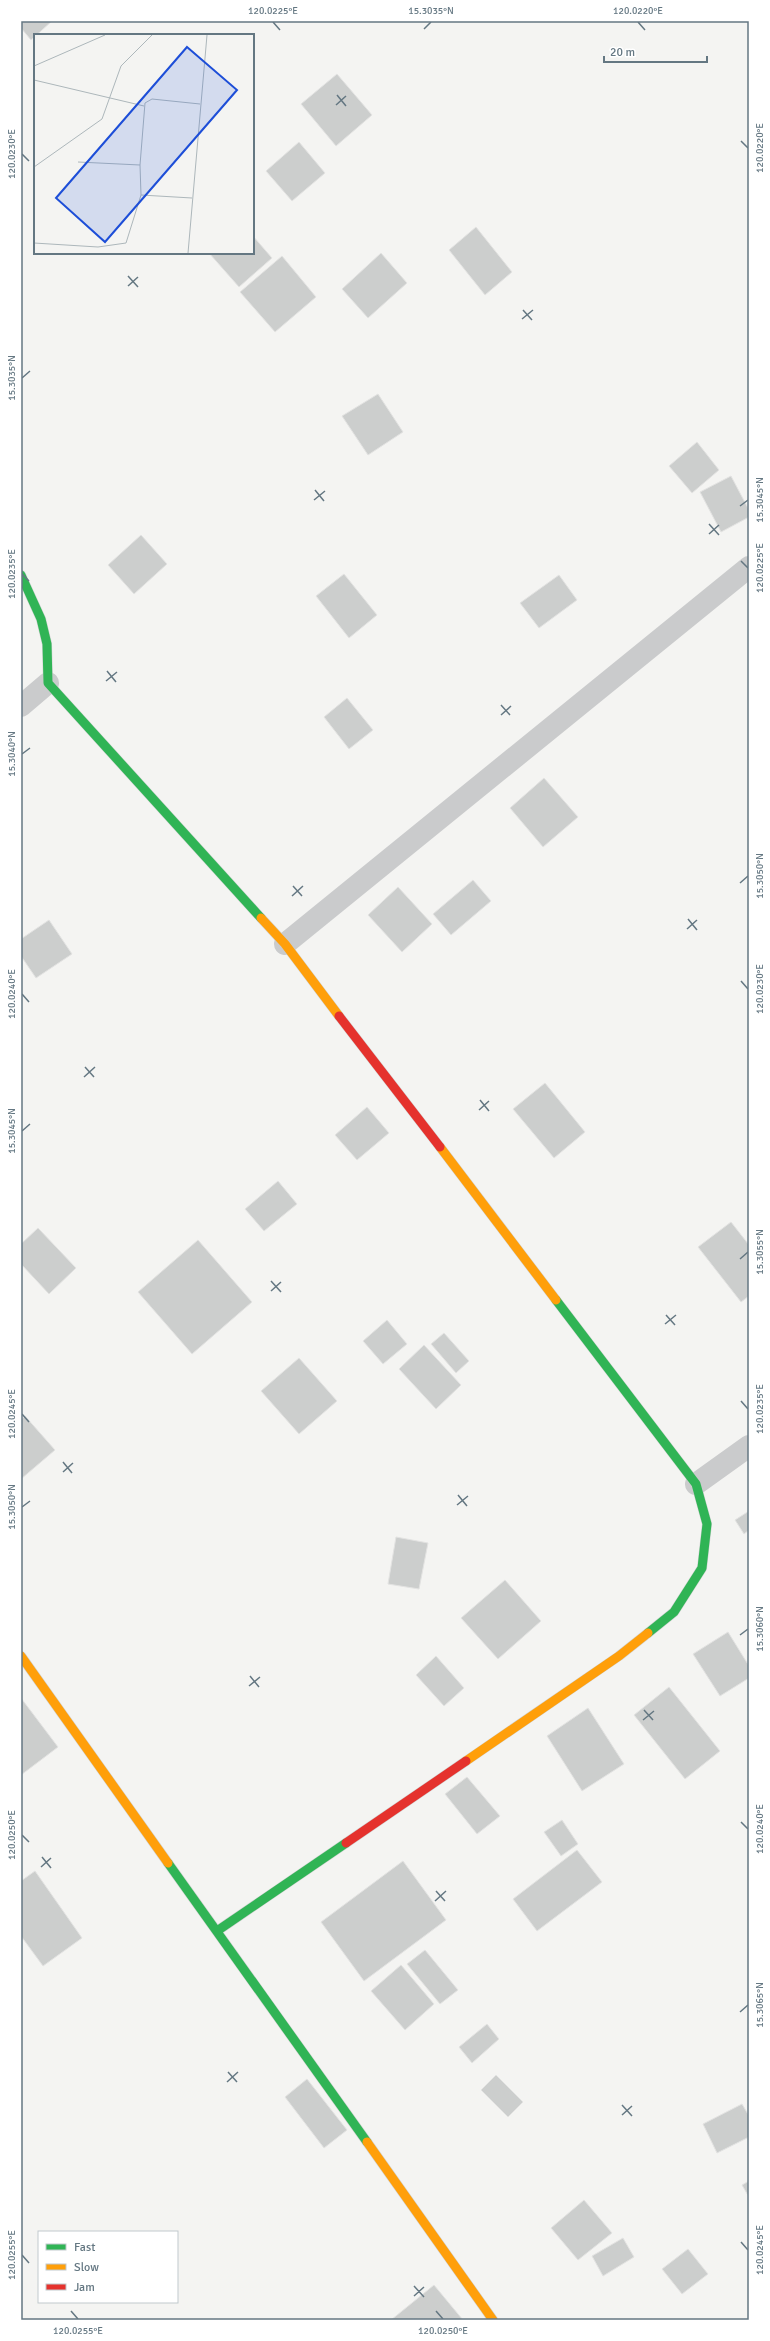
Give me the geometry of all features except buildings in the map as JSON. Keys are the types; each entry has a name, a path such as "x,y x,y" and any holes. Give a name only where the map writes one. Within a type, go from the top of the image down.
{"street":[{"path":"284,944 749,567"},
{"path":"21,575 41,619 47,644 48,683 284,944 696,1484 707,1524 702,1568 674,1612 619,1656 217,1931"},
{"path":"21,706 48,683"},
{"path":"696,1484 749,1446"},
{"path":"21,1656 493,2320"}],"traffic: fast":[{"path":"21,575 41,619 47,644 48,683 261,918"},
{"path":"556,1300 696,1484 707,1524 702,1568 674,1612 648,1633"},
{"path":"217,1931 346,1843"},
{"path":"168,1863 367,2142"}],"traffic: slow":[{"path":"261,918 285,944 339,1016"},
{"path":"440,1147 556,1300"},
{"path":"466,1761 619,1656 648,1633"},
{"path":"21,1656 168,1863"},
{"path":"367,2142 493,2320"}],"traffic: jam":[{"path":"339,1016 440,1147"},
{"path":"346,1843 466,1761"}]}
